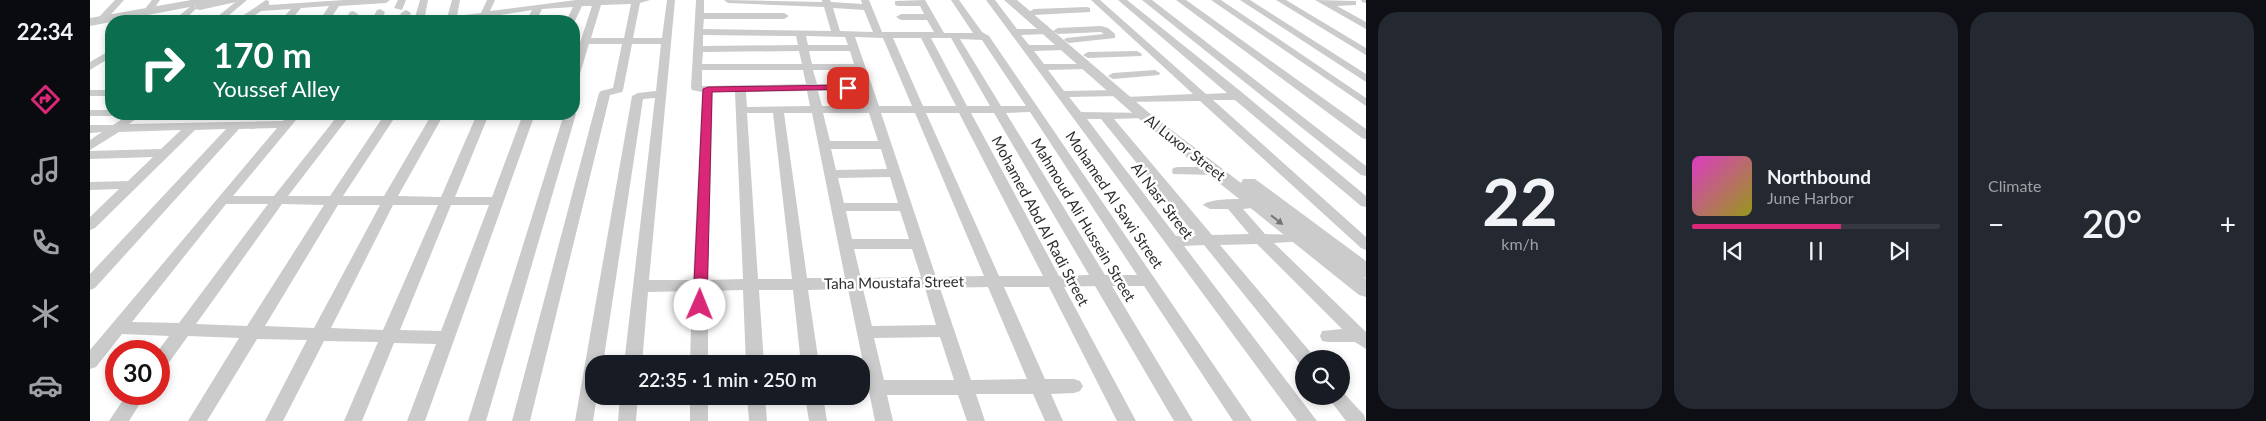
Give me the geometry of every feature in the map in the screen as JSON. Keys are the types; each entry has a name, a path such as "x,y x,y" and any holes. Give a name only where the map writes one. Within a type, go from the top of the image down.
{"street":[{"path":"111,15 120,0"},
{"path":"150,15 156,0"},
{"path":"154,15 207,0"},
{"path":"155,15 232,0"},
{"path":"224,15 243,0"},
{"path":"249,15 271,0"},
{"path":"260,8 386,0"},
{"path":"420,15 424,0"},
{"path":"454,15 456,0"},
{"path":"484,14 491,0"},
{"path":"521,421 605,93 618,90 636,0"},
{"path":"480,15 579,2 597,3 646,0"},
{"path":"633,355 670,0"},
{"path":"700,0 696,88 867,87"},
{"path":"728,0 867,3 919,109 1054,421"},
{"name":"Mohamed Al Sawi Street","path":"955,0 982,36 986,38 1242,421"},
{"name":"Al Nasr Street","path":"990,0 1308,421"},
{"name":"Al Luxor Street","path":"1010,0 1087,60 1122,97 1142,107 1366,271"},
{"name":"Al Luxor Street","path":"1021,0 1059,37"},
{"path":"1054,0 1065,11"},
{"path":"1095,0 1366,245"},
{"path":"1122,0 1366,203"},
{"path":"1146,0 1366,172"},
{"path":"1180,0 1366,135"},
{"path":"1215,0 1366,103"},
{"path":"1244,0 1366,79"},
{"path":"1280,0 1366,52"},
{"path":"366,11 371,1"},
{"path":"574,15 579,2"},
{"path":"781,2 784,16 803,48 884,421"},
{"path":"898,3 922,2"},
{"name":"Mahmoud Ali Hussein Street","path":"922,2 931,17 948,36 997,109 1184,421"},
{"path":"1323,2 1353,3"},
{"path":"1323,2 1366,26"},
{"path":"328,15 336,3"},
{"path":"580,57 597,3"},
{"path":"827,3 842,33 854,48 976,421"},
{"path":"290,15 298,6"},
{"path":"534,15 539,6"},
{"path":"184,15 192,8"},
{"path":"1034,12 1087,10"},
{"path":"700,16 784,16"},
{"path":"901,18 931,17"},
{"path":"1355,20 1366,19"},
{"path":"90,22 105,21"},
{"path":"90,28 105,22"},
{"path":"699,32 982,36"},
{"path":"1014,32 1059,37"},
{"name":"Mohamed Abd Al Radi Street","path":"925,36 1127,421"},
{"path":"1026,48 1059,37"},
{"path":"585,41 666,41"},
{"path":"698,49 854,48"},
{"path":"90,56 105,54"},
{"path":"1041,67 1137,54"},
{"path":"90,67 105,56"},
{"name":"Al Luxor Street","path":"1087,60 1113,76 1142,107 1214,171 1366,290"},
{"path":"697,68 860,67"},
{"path":"1113,76 1156,74"},
{"path":"93,93 105,86"},
{"path":"699,355 708,89"},
{"path":"740,89 754,355"},
{"path":"595,355 638,96 660,94"},
{"path":"1061,94 1122,97"},
{"path":"1078,116 1105,116 1142,107 1202,98 1268,96"},
{"path":"741,110 1033,108"},
{"path":"778,110 809,355"},
{"path":"90,113 105,112"},
{"path":"1105,116 1299,350"},
{"path":"90,146 128,120"},
{"path":"90,129 189,122 262,120"},
{"path":"90,362 222,200 290,120"},
{"path":"170,347 278,200 340,120"},
{"path":"197,421 334,200 387,120"},
{"path":"274,421 389,200 435,120"},
{"path":"353,421 481,120"},
{"path":"416,421 527,120"},
{"path":"477,421 568,120"},
{"path":"90,284 232,121"},
{"path":"91,223 164,153 189,122"},
{"path":"824,145 885,145"},
{"path":"90,155 164,153"},
{"path":"1178,171 1214,171"},
{"path":"830,174 895,174"},
{"path":"90,186 131,185"},
{"path":"222,200 497,201"},
{"path":"1231,204 1261,239 1363,339"},
{"path":"1210,205 1256,204"},
{"path":"838,207 906,207"},
{"path":"1172,241 1300,238"},
{"path":"846,244 918,244"},
{"name":"Taha Moustafa Street","path":"641,286 1148,280"},
{"path":"118,328 447,338"},
{"path":"865,332 946,331"},
{"path":"1328,336 1363,339"},
{"path":"877,388 1074,386"},
{"path":"118,421 129,405"},
{"path":"584,421 587,405"},
{"path":"626,421 628,405"},
{"path":"699,405 699,421"},
{"path":"757,405 758,421"},
{"path":"815,405 818,421"},
{"path":"1344,405 1357,421"}],"route":[{"path":"700,305 708,89 848,88"}]}
